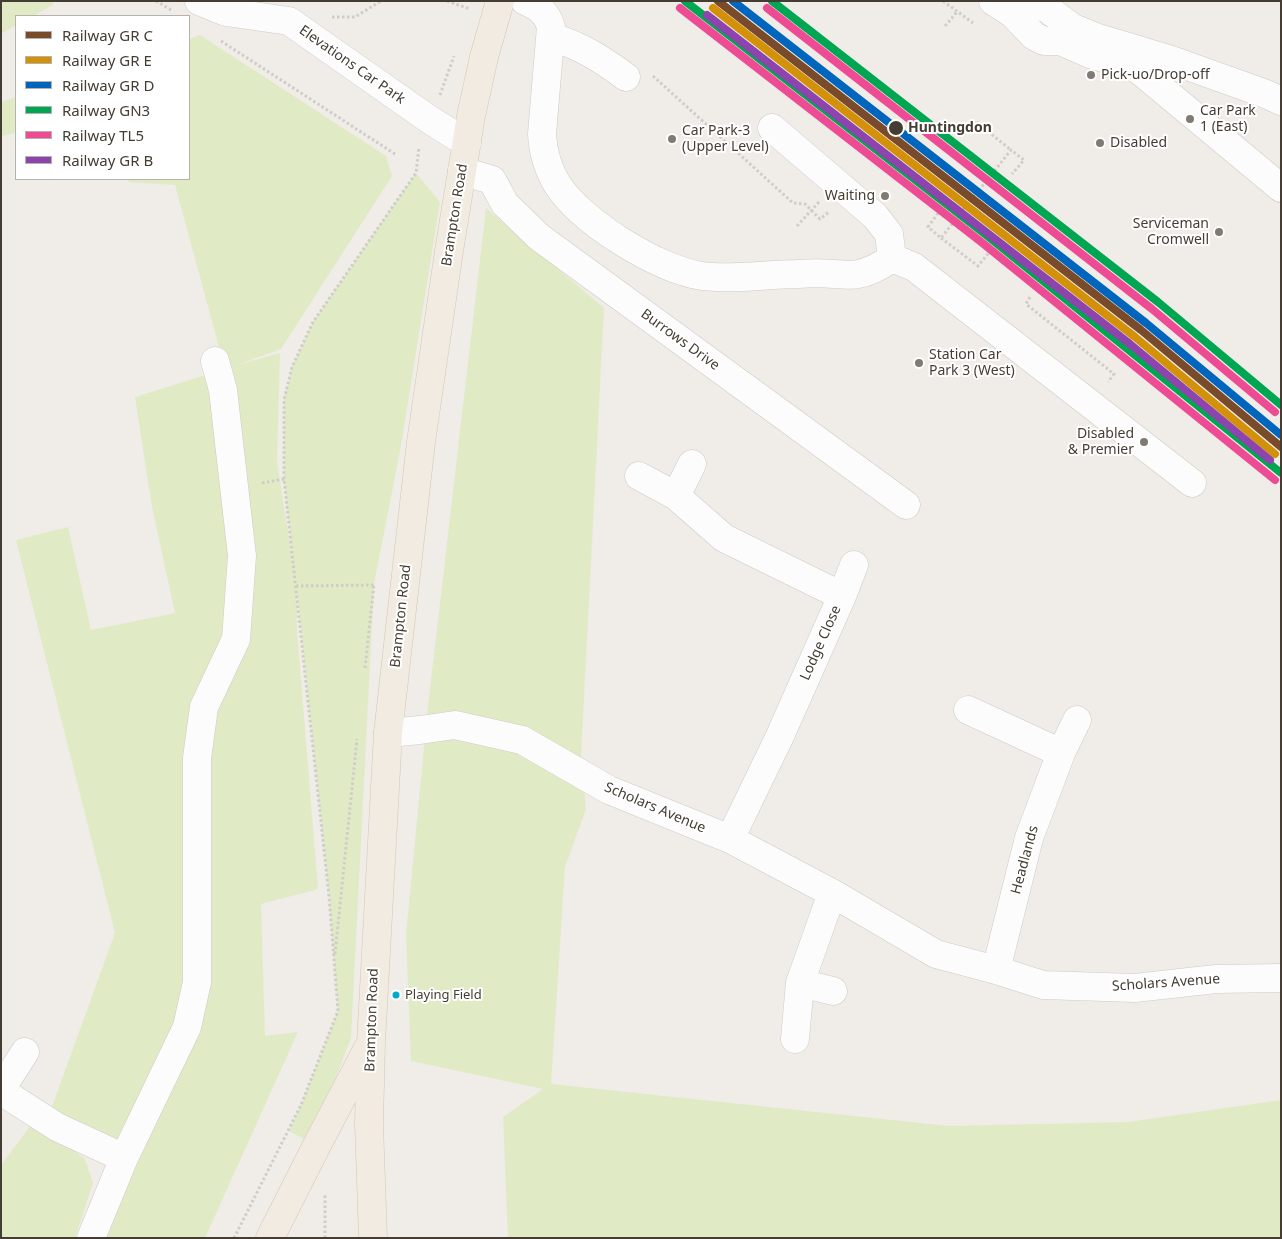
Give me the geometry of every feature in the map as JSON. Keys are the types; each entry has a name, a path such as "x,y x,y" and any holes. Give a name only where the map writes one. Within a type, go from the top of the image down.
{"main road":[{"name":"Brampton Road","path":"373,1238 368,1124 379,870 388,733 421,442 462,171 484,56 500,1"},
{"path":"270,1238 371,1042"}],"street":[{"name":"Elevations Car Park","path":"199,1 226,12 289,21 430,120 467,143"},
{"path":"525,1 541,9 548,18 557,39 542,121 543,148 546,160 558,185 568,198 591,219 630,247 650,259 673,268 700,276 728,278 816,273 858,275 875,269 892,258"},
{"path":"993,1 1012,14 1034,36 1044,41 1060,41 1090,54 1139,70 1281,188"},
{"path":"1034,36 1031,26 1041,5 1073,28 1098,38 1171,60 1281,101"},
{"path":"557,39 637,74"},
{"path":"772,128 875,216 889,234 892,258"},
{"name":"Burrows Drive","path":"462,171 492,180 505,204 539,236 906,505"},
{"path":"892,258 914,268 1192,483"},
{"path":"91,1238 124,1158 187,1027 197,982 197,758 204,707 236,639 242,556 223,390 215,361"},
{"path":"676,496 692,464"},
{"name":"Lodge Close","path":"639,476 676,496 724,538 842,596 779,738 730,839"},
{"path":"842,596 854,565"},
{"path":"968,710 1061,752"},
{"name":"Headlands","path":"996,970 1029,838 1061,752 1077,720"},
{"name":"Scholars Avenue","path":"388,733 455,725 522,740 609,790 730,839 832,893 936,954 1043,985 1135,988 1216,979 1281,978"},
{"path":"795,1040 800,983 832,893"},
{"path":"800,983 833,991"},
{"path":"25,1052 1,1090 57,1127 124,1158"}],"path":[{"path":"156,1 173,11"},
{"path":"329,17 355,16 381,1"},
{"path":"447,1 470,9"},
{"path":"945,26 957,12"},
{"path":"218,39 395,154"},
{"path":"637,74 793,203 805,204"},
{"path":"963,136 975,122 1024,160 1012,174"},
{"path":"234,1238 301,1105 338,1011 329,896 284,479 284,400 292,367 313,322 416,173 418,148 422,140"},
{"path":"941,238 1011,150"},
{"path":"942,209 928,227 941,238 978,266 992,249"},
{"path":"797,226 811,210"},
{"path":"1030,297 1026,304 1114,374 1107,383 1101,378"},
{"path":"1092,362 1096,358"},
{"path":"296,586 374,584 383,586"},
{"path":"364,674 374,584"},
{"path":"334,962 358,733"},
{"path":"325,1193 325,1238"}],"green space":[{"path":"1,1 53,1 53,5 35,15 15,15 15,26 1,34"},
{"path":"200,35 386,156 392,176 281,349 237,365 280,353 277,461 293,564 284,479 284,400 292,367 313,322 416,173 440,202 401,446 374,584 351,1038 335,1080 304,1139 289,1131 338,1011 329,895 297,594 297,630 318,889 261,904 265,1036 298,1032 205,1238 105,1238 137,1155 50,1112 115,933 16,540 68,527 91,630 175,613 152,507 135,397 225,369 175,185 129,182 128,180 190,180 190,39"},
{"path":"15,97 15,133 1,136 1,102"},
{"path":"486,208 604,308 581,757 586,809 565,867 551,1084 949,1126 1128,1122 1281,1100 1281,1238 508,1238 503,1117 543,1089 411,1061 406,934 428,706"},
{"path":"34,1121 85,1159 93,1183 75,1238 1,1238 1,1165"}],"transit line":[{"path":"718,1 1141,330 1281,447"},
{"path":"733,1 1146,323 1281,435"},
{"path":"713,8 1135,337 1275,454"},
{"path":"707,15 1130,344 1270,460"}],"rail line":[{"name":"GN3","path":"685,1 985,234 1281,473"},
{"name":"GN3","path":"772,1 1158,302 1281,405"},
{"name":"TL5","path":"680,8 980,241 1275,480"},
{"name":"TL5","path":"767,8 1152,309 1275,412"}],"place":[{"name":"Pick-uo/Drop-off","path":"1091,75"},
{"name":"Car Park 1 (East)","path":"1190,119"},
{"name":"Huntingdon","path":"896,128"},
{"name":"Car Park-3 (Upper Level)","path":"672,139"},
{"name":"Disabled","path":"1100,143"},
{"name":"Waiting","path":"885,196"},
{"name":"Serviceman Cromwell","path":"1219,232"},
{"name":"Station Car Park 3 (West)","path":"919,363"},
{"name":"Disabled & Premier","path":"1144,442"},
{"name":"Playing Field","path":"396,995"}]}
